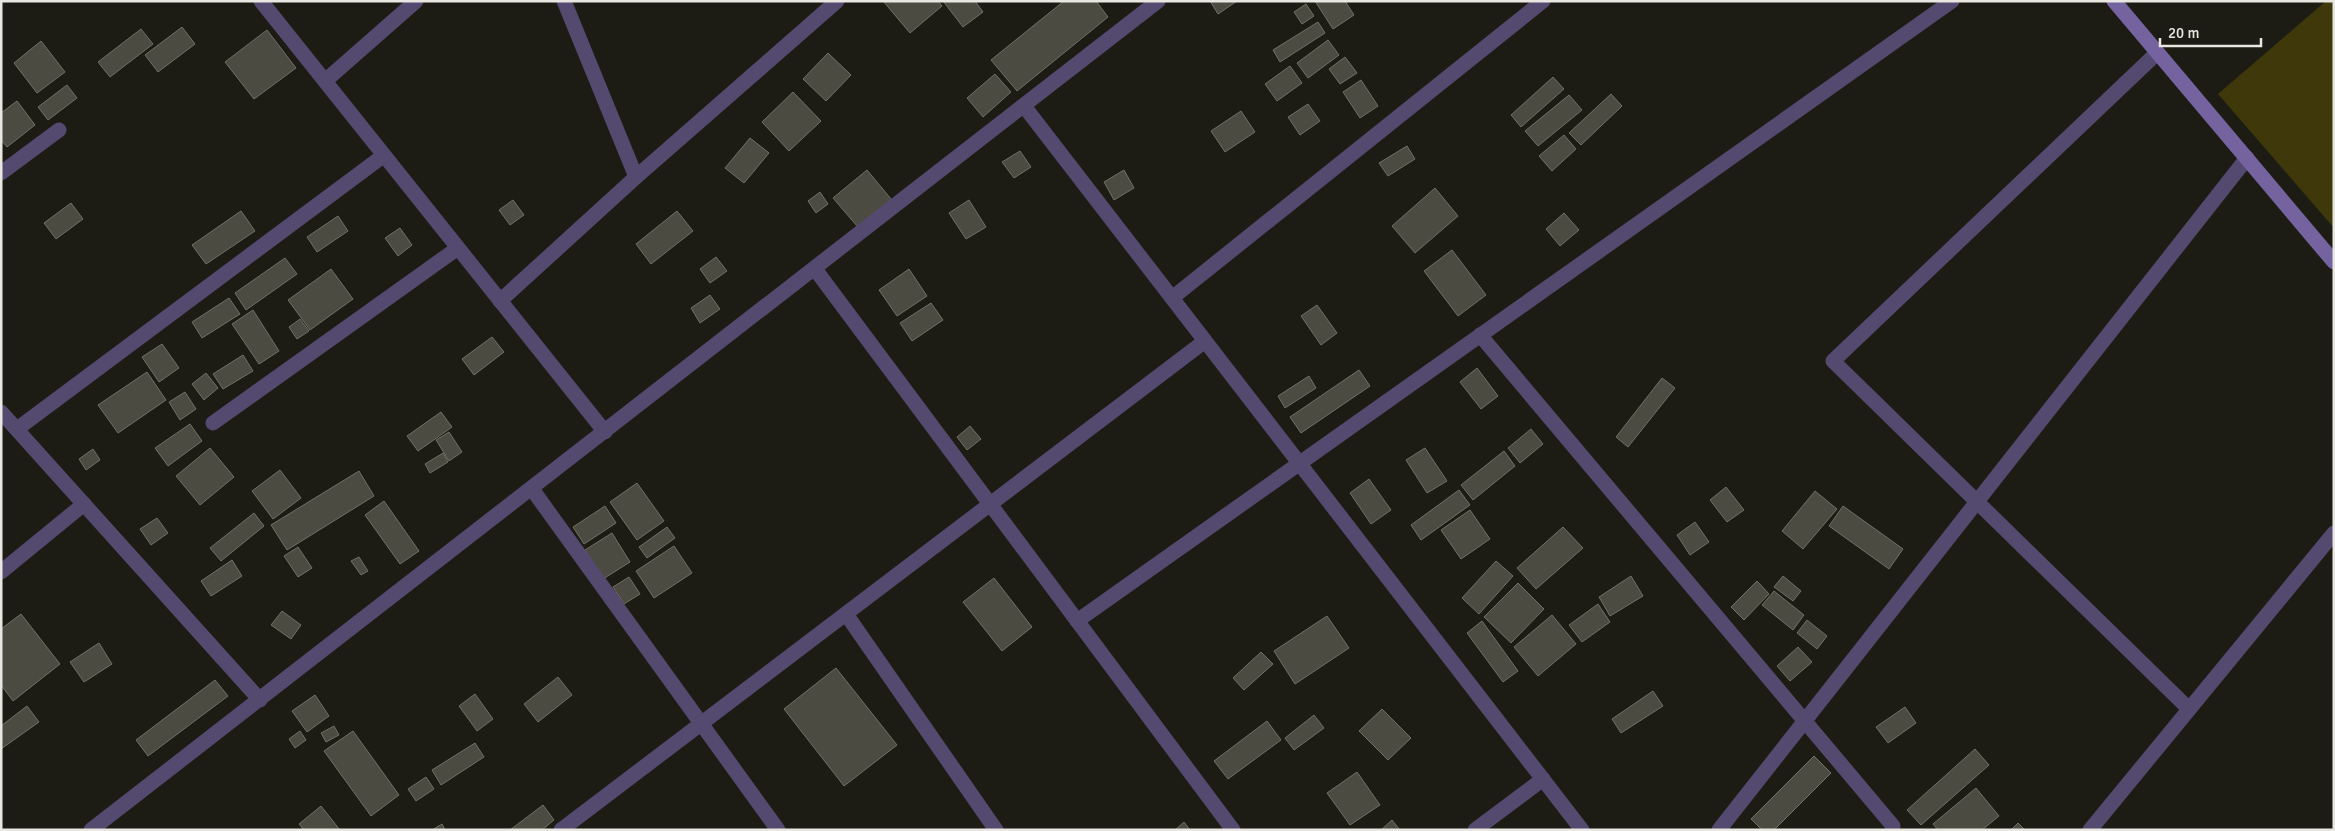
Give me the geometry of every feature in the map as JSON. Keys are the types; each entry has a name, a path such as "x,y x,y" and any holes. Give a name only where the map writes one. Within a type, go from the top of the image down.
{"street":[{"path":"261,1 605,432"},
{"path":"325,81 416,1"},
{"path":"564,1 636,177"},
{"path":"500,301 636,177 837,1"},
{"path":"91,830 1158,1"},
{"path":"1172,298 1543,1"},
{"path":"1077,621 1952,1"},
{"path":"2114,1 2334,262"},
{"path":"2158,53 1833,362 2189,709"},
{"path":"1024,106 1582,830"},
{"path":"1,173 59,130"},
{"path":"16,429 384,156"},
{"path":"1719,830 2247,158"},
{"path":"213,423 458,248"},
{"path":"814,269 1233,830"},
{"path":"1480,335 1893,826"},
{"path":"561,830 1205,341"},
{"path":"1,412 260,700"},
{"path":"532,489 778,830"},
{"path":"1,572 84,504"},
{"path":"2090,830 2334,533"},
{"path":"846,614 996,830"},
{"path":"1474,830 1543,779"}],"shaded area":[{"path":"2326,1 2334,1 2334,228 2218,94"}],"building":[{"path":"883,1 938,1 942,6 910,33"},
{"path":"943,1 975,1 983,12 963,27"},
{"path":"1064,1 1096,1 1108,17 1017,91 991,60"},
{"path":"1210,1 1237,1 1218,14"},
{"path":"1315,1 1345,1 1354,15 1333,29"},
{"path":"1306,4 1314,16 1302,24 1294,12"},
{"path":"1318,22 1325,33 1280,62 1273,50"},
{"path":"182,27 195,44 158,72 145,55"},
{"path":"141,29 153,44 110,77 98,62"},
{"path":"267,30 296,68 254,99 225,62"},
{"path":"1328,40 1339,55 1308,78 1297,63"},
{"path":"41,41 65,72 37,93 14,63"},
{"path":"828,53 851,75 826,101 803,79"},
{"path":"1345,57 1357,73 1340,84 1329,69"},
{"path":"1290,66 1302,83 1277,101 1265,84"},
{"path":"995,74 1011,92 983,117 967,98"},
{"path":"1553,77 1564,89 1521,127 1511,115"},
{"path":"1361,80 1378,106 1360,118 1343,92"},
{"path":"67,85 77,98 48,120 38,107"},
{"path":"793,92 821,121 789,151 762,122"},
{"path":"1611,94 1622,106 1581,145 1569,133"},
{"path":"1569,95 1582,110 1538,146 1525,131"},
{"path":"17,101 35,125 7,147 1,140 1,113"},
{"path":"1308,104 1320,121 1300,135 1288,117"},
{"path":"1241,111 1255,132 1225,152 1211,131"},
{"path":"1564,135 1576,149 1552,171 1539,156"},
{"path":"750,138 769,153 744,183 725,168"},
{"path":"1407,146 1415,159 1388,176 1379,163"},
{"path":"1020,151 1031,167 1014,178 1002,162"},
{"path":"867,170 896,205 863,233 833,198"},
{"path":"1124,170 1134,188 1114,200 1104,182"},
{"path":"1435,188 1458,216 1415,253 1392,226"},
{"path":"820,192 828,204 816,213 808,201"},
{"path":"513,200 524,215 510,225 499,210"},
{"path":"969,200 986,227 966,239 949,213"},
{"path":"71,203 83,219 56,239 44,223"},
{"path":"241,211 255,231 206,264 192,245"},
{"path":"677,211 693,231 651,264 636,244"},
{"path":"1564,213 1579,230 1560,246 1546,229"},
{"path":"338,216 348,231 317,252 307,237"},
{"path":"400,228 412,245 398,256 385,238"},
{"path":"1452,250 1486,295 1458,316 1424,271"},
{"path":"716,257 727,271 710,283 700,269"},
{"path":"285,258 297,274 246,310 235,293"},
{"path":"331,269 353,299 310,330 288,300"},
{"path":"909,269 927,296 897,316 879,290"},
{"path":"710,295 720,309 700,323 691,308"},
{"path":"229,298 240,314 202,338 192,322"},
{"path":"931,303 943,320 912,341 900,323"},
{"path":"1317,305 1337,333 1321,345 1301,316"},
{"path":"253,310 279,351 259,364 232,324"},
{"path":"300,319 309,331 297,339 289,327"},
{"path":"492,337 504,352 474,375 462,359"},
{"path":"162,344 179,368 159,382 142,357"},
{"path":"243,355 253,371 223,389 213,374"},
{"path":"1477,368 1498,396 1481,409 1460,382"},
{"path":"1359,370 1370,386 1301,433 1290,417"},
{"path":"147,372 166,400 118,433 98,405"},
{"path":"206,373 218,388 204,400 192,384"},
{"path":"1309,376 1316,388 1285,408 1278,396"},
{"path":"1662,378 1675,388 1628,447 1616,437"},
{"path":"185,392 196,409 180,420 169,402"},
{"path":"441,412 452,427 418,451 407,436"},
{"path":"190,424 202,441 168,466 155,448"},
{"path":"970,426 981,439 967,450 957,437"},
{"path":"1531,429 1543,444 1520,463 1508,448"},
{"path":"449,432 462,452 449,461 436,440"},
{"path":"210,448 234,477 200,505 176,476"},
{"path":"1425,448 1447,481 1427,493 1406,460"},
{"path":"93,449 100,460 86,470 79,459"},
{"path":"1504,451 1515,466 1473,500 1461,485"},
{"path":"443,453 448,462 430,473 425,464"},
{"path":"280,470 301,498 273,519 252,491"},
{"path":"359,471 374,496 287,550 271,525"},
{"path":"1369,479 1391,510 1371,524 1350,493"},
{"path":"637,483 664,521 637,540 610,502"},
{"path":"1726,487 1744,510 1727,522 1710,500"},
{"path":"1459,490 1470,505 1421,540 1411,525"},
{"path":"1815,491 1837,509 1803,549 1782,531"},
{"path":"384,501 419,551 400,564 365,515"},
{"path":"605,506 616,523 584,544 573,527"},
{"path":"1843,506 1903,549 1889,569 1829,526"},
{"path":"1470,510 1490,539 1461,559 1441,530"},
{"path":"254,513 264,526 221,561 210,548"},
{"path":"157,518 168,533 151,545 140,529"},
{"path":"1695,522 1709,542 1690,555 1677,535"},
{"path":"667,527 675,538 647,558 639,547"},
{"path":"1563,527 1583,548 1536,589 1517,568"},
{"path":"612,533 630,562 603,579 585,550"},
{"path":"674,546 692,573 654,598 636,571"},
{"path":"298,547 312,568 298,577 284,556"},
{"path":"359,557 368,571 361,575 351,561"},
{"path":"232,560 242,576 211,596 201,581"},
{"path":"1496,561 1513,576 1479,614 1462,598"},
{"path":"1631,576 1643,596 1610,616 1599,597"},
{"path":"1783,576 1801,591 1793,601 1774,587"},
{"path":"629,577 640,594 624,604 613,587"},
{"path":"994,578 1032,627 1002,651 963,602"},
{"path":"1757,581 1769,594 1744,620 1731,607"},
{"path":"1518,583 1544,609 1511,643 1484,617"},
{"path":"1774,591 1804,615 1793,630 1762,605"},
{"path":"1598,604 1610,622 1582,642 1569,625"},
{"path":"282,611 301,625 291,639 271,625"},
{"path":"21,614 60,664 13,701 1,685 1,629"},
{"path":"1552,615 1576,644 1538,676 1514,647"},
{"path":"1327,616 1349,648 1295,684 1274,651"},
{"path":"1807,620 1827,636 1817,649 1797,633"},
{"path":"1482,621 1518,671 1503,682 1467,633"},
{"path":"99,643 112,664 84,682 70,662"},
{"path":"1798,647 1812,662 1790,681 1777,666"},
{"path":"1261,652 1273,664 1244,690 1233,678"},
{"path":"836,668 897,745 844,786 784,709"},
{"path":"558,677 572,695 538,722 524,704"},
{"path":"215,680 228,696 148,756 136,740"},
{"path":"1653,691 1663,706 1621,733 1612,719"},
{"path":"475,694 493,719 477,731 459,706"},
{"path":"315,695 329,716 307,732 292,711"},
{"path":"27,706 39,722 1,749 1,726"},
{"path":"1905,707 1916,723 1888,743 1876,727"},
{"path":"1382,709 1411,738 1388,760 1359,731"},
{"path":"1314,715 1324,728 1294,750 1285,738"},
{"path":"1267,721 1281,740 1228,779 1214,761"},
{"path":"334,726 339,735 326,742 321,733"},
{"path":"300,731 306,740 295,748 289,739"},
{"path":"353,731 399,795 371,816 324,751"},
{"path":"475,743 484,757 441,785 432,770"},
{"path":"1975,749 1989,765 1921,825 1907,810"},
{"path":"1814,756 1831,773 1774,830 1762,830 1751,819"},
{"path":"1357,772 1380,805 1350,825 1327,793"},
{"path":"426,777 434,789 416,801 408,789"},
{"path":"1976,788 1999,816 1982,830 1938,830 1933,824"},
{"path":"543,805 554,820 542,830 510,830"},
{"path":"321,806 340,830 304,830 299,824"},
{"path":"1392,820 1400,830 1381,830"},
{"path":"1184,822 1190,830 1175,830"},
{"path":"2018,823 2025,830 2011,830"},
{"path":"442,824 445,830 432,830"}]}
